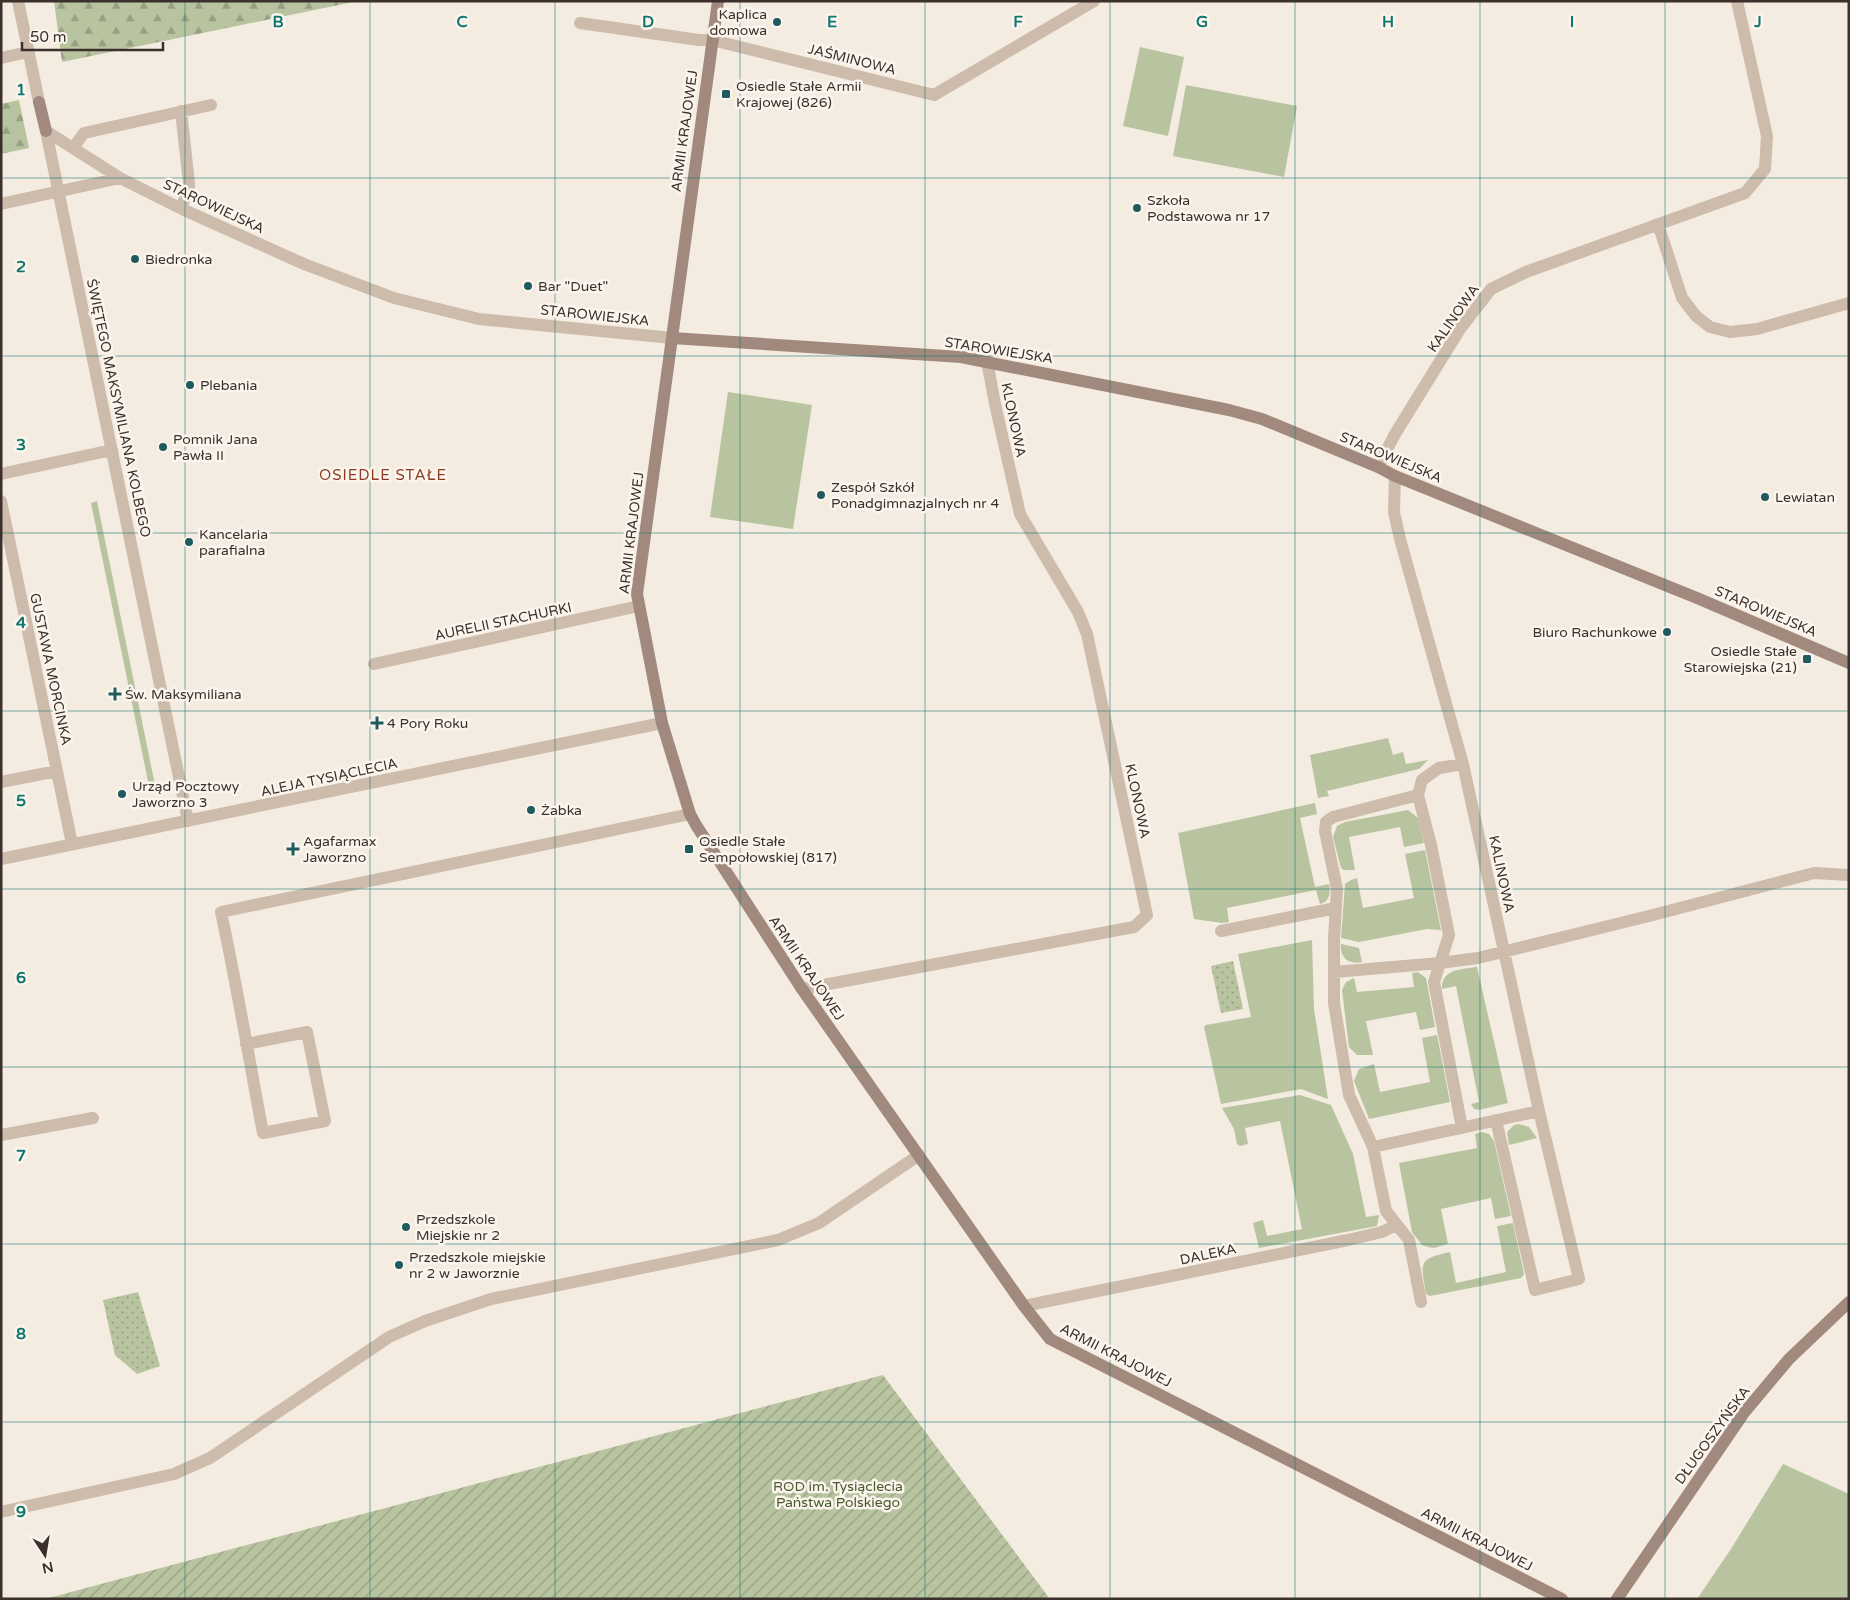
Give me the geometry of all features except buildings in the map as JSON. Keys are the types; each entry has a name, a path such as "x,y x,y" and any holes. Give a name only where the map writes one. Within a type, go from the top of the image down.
{"street":[{"name":"ŚWIĘTEGO MAKSYMILIANA KOLBEGO","path":"18,1 188,821"},
{"name":"ARMII KRAJOWEJ","path":"718,1 637,594 662,724 690,814 802,990 1024,1306 1050,1339 1562,1599"},
{"name":"JAŚMINOWA","path":"580,23 700,40 712,40 934,95 1094,1"},
{"name":"KALINOWA","path":"1378,467 1395,434 1460,329 1491,289 1526,272 1745,193 1765,169 1767,136 1737,1"},
{"path":"1,58 28,52"},
{"path":"73,148 84,134 211,105"},
{"path":"181,111 189,183 189,188 181,208"},
{"name":"STAROWIEJSKA","path":"46,131 120,178 304,264 394,298 479,319 672,338 962,357 1229,410 1262,419 1378,467 1395,476 1697,598 1849,663"},
{"path":"1,204 120,178"},
{"path":"1658,224 1682,298 1696,316 1710,327 1730,332 1757,329 1849,303"},
{"name":"KLONOWA","path":"802,990 1134,927 1146,915 1087,634 1078,612 1020,514 987,361"},
{"path":"1,474 112,450"},
{"name":"KALINOWA","path":"1395,476 1394,512 1400,539 1463,764 1539,1111 1579,1279 1535,1290 1496,1120"},
{"name":"GUSTAWA MORCINKA","path":"1,501 72,844"},
{"name":"AURELII STACHURKI","path":"374,664 639,606"},
{"name":"ALEJA TYSIĄCLECIA","path":"1,859 662,724"},
{"path":"1462,1128 1434,982 1449,935 1431,845 1418,795 1422,780 1439,768 1463,764"},
{"path":"1,782 57,771"},
{"path":"1418,795 1332,817 1326,822 1325,831 1338,889 1334,1003 1349,1095 1373,1147 1386,1211 1409,1240 1421,1302"},
{"path":"246,1044 308,1032 325,1121 263,1133 246,1044 221,912 690,814"},
{"path":"1334,972 1440,963 1504,953 1814,873 1848,875"},
{"path":"1222,931 1336,908"},
{"path":"1373,1147 1539,1111"},
{"path":"1,1135 92,1118"},
{"path":"1,1512 174,1474 210,1458 389,1337 424,1321 468,1305 491,1298 778,1240 819,1223 919,1155"},
{"name":"DALEKA","path":"1024,1306 1348,1240 1382,1232 1396,1225"},
{"name":"DŁUGOSZYŃSKA","path":"1617,1599 1742,1414 1789,1359 1849,1302"}],"green space":[{"path":"54,1 358,1 62,62"},
{"path":"1140,47 1184,57 1168,136 1123,126"},
{"path":"1186,85 1297,106 1284,177 1173,156"},
{"path":"19,100 29,148 1,154 1,104"},
{"path":"728,392 812,405 793,529 710,517"},
{"path":"97,501 156,790 150,791 91,503"},
{"path":"1388,738 1393,755 1403,752 1406,764 1428,760 1419,769 1327,791 1329,796 1318,798 1310,755"},
{"path":"1315,803 1317,814 1300,818 1315,887 1329,884 1330,891 1323,903 1320,904 1316,890 1227,908 1229,922 1222,923 1194,919 1178,833"},
{"path":"1408,810 1418,818 1424,843 1404,847 1400,827 1349,837 1355,870 1344,870 1341,868 1333,837 1337,826 1345,822"},
{"path":"1425,850 1441,930 1427,929 1359,942 1341,938 1345,884 1357,878 1363,908 1414,898 1405,854"},
{"path":"1312,940 1314,1009 1328,1099 1301,1089 1221,1104 1204,1027 1206,1025 1251,1017 1238,954"},
{"path":"1341,944 1359,948 1362,962 1357,963 1346,959 1342,953"},
{"path":"1233,961 1243,1009 1221,1013 1211,966"},
{"path":"1477,967 1508,1103 1479,1110 1474,1109 1471,1104 1479,1102 1456,986 1442,989 1445,977 1449,974 1454,971"},
{"path":"1418,972 1426,978 1435,1027 1420,1030 1416,1012 1366,1021 1373,1055 1357,1055 1349,1047 1342,990 1346,982 1354,978 1357,992 1414,987 1412,973"},
{"path":"1437,1035 1450,1102 1369,1119 1354,1081 1359,1069 1374,1064 1380,1092 1430,1082 1422,1038"},
{"path":"1300,1095 1331,1105 1353,1154 1366,1217 1379,1215 1377,1226 1259,1248 1253,1223 1263,1220 1267,1236 1302,1229 1280,1121 1245,1128 1248,1144 1240,1146 1237,1144 1234,1129 1222,1108"},
{"path":"1519,1124 1529,1127 1537,1138 1509,1145 1507,1132 1514,1125"},
{"path":"1482,1132 1489,1134 1494,1141 1511,1216 1495,1219 1491,1198 1441,1209 1448,1244 1434,1248 1422,1245 1412,1232 1399,1163 1477,1148 1475,1134"},
{"path":"1513,1223 1524,1274 1521,1278 1430,1296 1426,1294 1423,1275 1424,1264 1432,1257 1439,1255 1450,1252 1456,1283 1506,1272 1497,1226"},
{"path":"138,1292 160,1366 137,1374 115,1355 103,1300"},
{"name":"ROD im. Tysiąclecia Państwa Polskiego","path":"883,1375 1050,1599 45,1599"},
{"path":"1783,1464 1849,1494 1849,1599 1697,1599 1731,1549"}],"place":[{"name":"Kaplica domowa","path":"777,22"},
{"name":"Osiedle Stałe Armii Krajowej (826)","path":"726,94"},
{"name":"Szkoła Podstawowa nr 17","path":"1137,208"},
{"name":"Biedronka","path":"135,259"},
{"name":"Bar \"Duet\"","path":"528,286"},
{"name":"Plebania","path":"190,385"},
{"name":"Pomnik Jana Pawła II","path":"163,447"},
{"name":"Zespół Szkół Ponadgimnazjalnych nr 4","path":"821,495"},
{"name":"Lewiatan","path":"1765,497"},
{"name":"Kancelaria parafialna","path":"189,542"},
{"name":"Biuro Rachunkowe","path":"1667,632"},
{"name":"Osiedle Stałe Starowiejska (21)","path":"1807,659"},
{"name":"Św. Maksymiliana","path":"115,694"},
{"name":"4 Pory Roku","path":"377,723"},
{"name":"Urząd Pocztowy Jaworzno 3","path":"122,794"},
{"name":"Żabka","path":"531,810"},
{"name":"Agafarmax Jaworzno","path":"293,849"},
{"name":"Osiedle Stałe Sempołowskiej (817)","path":"689,849"},
{"name":"Przedszkole Miejskie nr 2","path":"406,1227"},
{"name":"Przedszkole miejskie nr 2 w Jaworznie","path":"399,1265"}],"district":[{"name":"OSIEDLE STAŁE","path":"383,475"}]}
